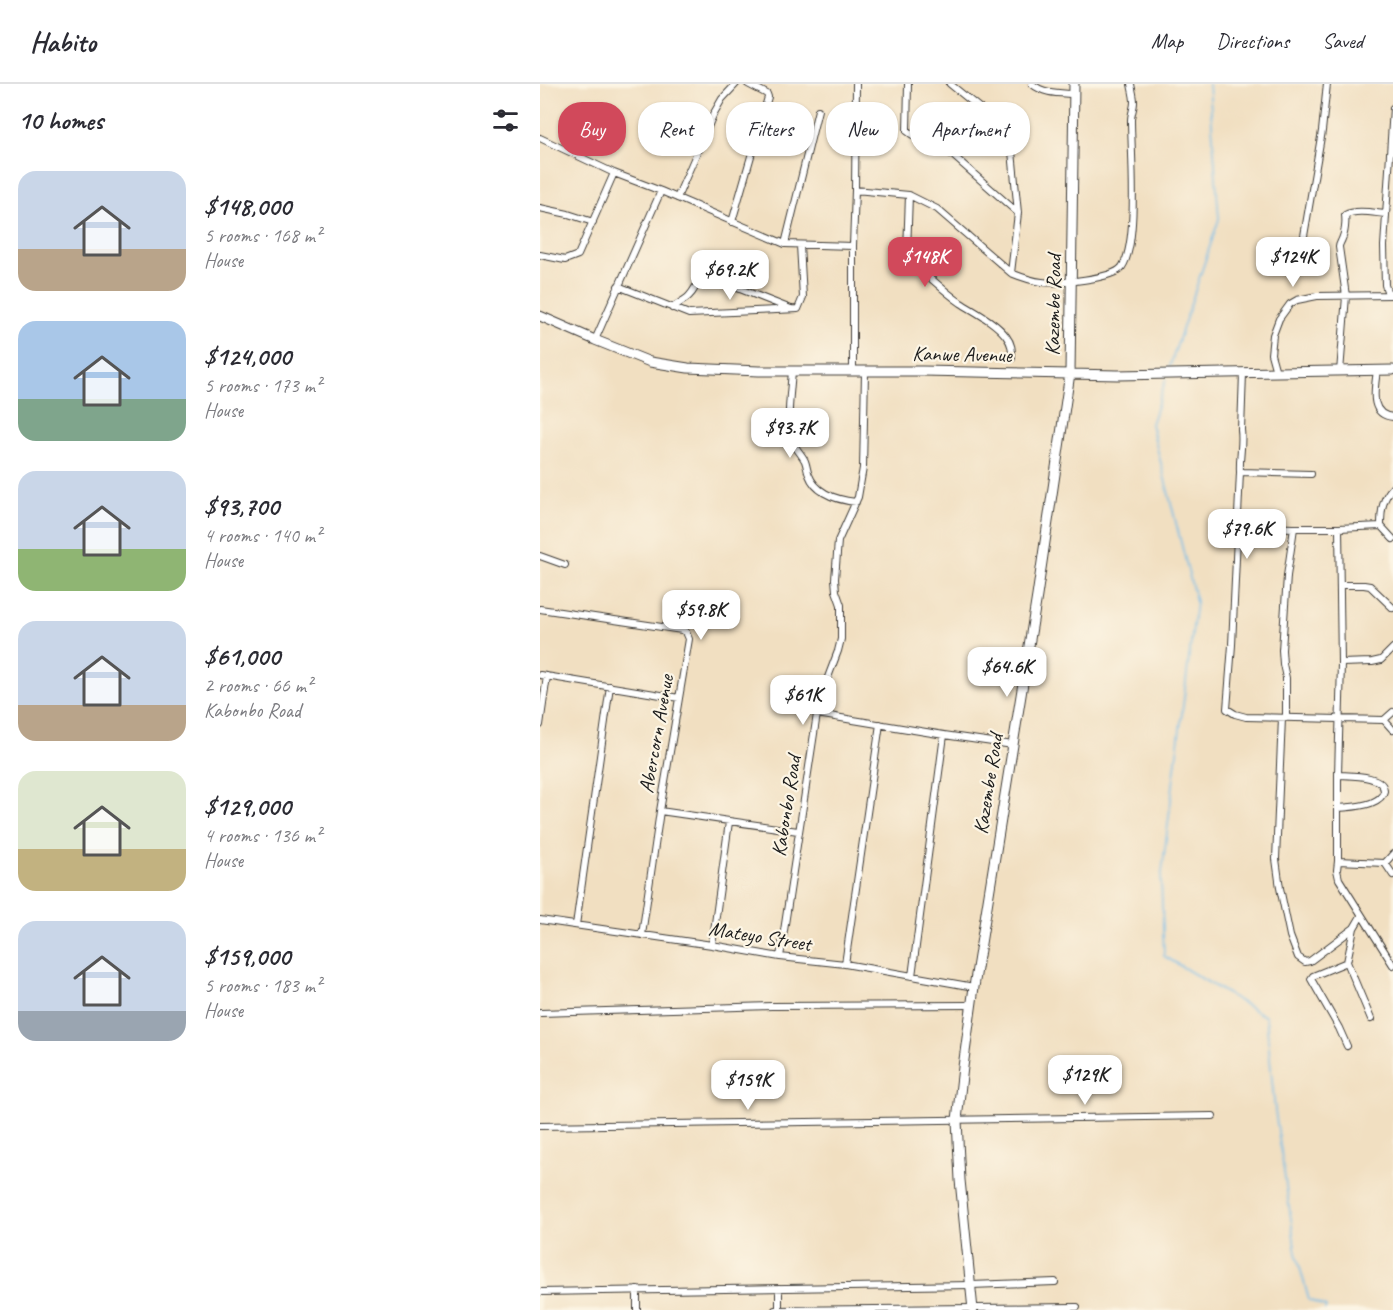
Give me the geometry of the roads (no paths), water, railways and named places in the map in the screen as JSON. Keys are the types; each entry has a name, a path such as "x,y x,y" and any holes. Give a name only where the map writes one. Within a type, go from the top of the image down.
{"main road":[{"name":"Kazembe Road","path":"973,1309 960,1180 957,1120 971,1005 1037,596 1070,373 1074,84"},
{"name":"Kanwe Avenue","path":"540,316 650,362 687,368 1118,375 1393,370"}],"street":[{"path":"732,222 768,97 767,94 748,84"},
{"path":"853,372 856,84"},
{"path":"908,84 907,131 916,138 940,144 1018,213"},
{"path":"950,84 1003,127 1010,136 1018,213 1011,273"},
{"path":"1032,84 1048,92 1074,94"},
{"path":"855,190 909,195 937,209 1011,273 1034,281 1071,282 1111,273 1121,269 1129,253 1133,155 1131,117 1134,104 1131,84"},
{"path":"1304,236 1322,131 1327,84"},
{"path":"676,198 714,113 732,85"},
{"path":"1393,108 1384,246 1385,285 1387,291 1393,295"},
{"path":"785,244 818,110"},
{"path":"540,138 614,173 785,244 853,246"},
{"path":"540,255 565,260 578,255 614,173"},
{"path":"595,340 661,191"},
{"path":"909,195 907,252 910,258 914,264 960,302 1003,332 1011,343 1012,358"},
{"path":"540,208 593,222"},
{"path":"1340,372 1346,296 1339,244 1346,221 1345,215 1353,212 1386,214"},
{"path":"618,286 689,314 798,309 803,297 800,245"},
{"path":"672,308 688,297 698,282 712,278 793,310"},
{"path":"1276,372 1271,354 1273,335 1279,319 1290,304 1307,298 1393,295"},
{"path":"1377,370 1376,402 1380,413 1393,417"},
{"path":"792,371 789,415 791,440 804,458 809,475 819,488 838,500 856,502"},
{"name":"Kabonbo Road","path":"780,957 817,714 841,639 841,605 835,585 838,542 860,489 864,461 865,372"},
{"path":"1243,373 1242,438 1239,458 1232,645 1227,708 1235,714 1246,717 1339,720 1384,720 1393,712"},
{"path":"1240,472 1311,474"},
{"path":"1393,487 1384,500 1381,513 1381,526 1393,538"},
{"path":"1236,526 1293,528 1381,526"},
{"path":"1293,528 1282,650 1286,678 1276,859 1280,888 1290,936 1298,957 1305,962 1311,961 1354,928"},
{"path":"1339,528 1341,663 1336,870 1361,916 1393,965"},
{"path":"540,556 565,565"},
{"path":"1340,585 1370,586 1393,608"},
{"name":"Abercorn Avenue","path":"540,609 681,630 686,632 689,639 642,935"},
{"path":"1341,663 1381,660 1393,648"},
{"path":"540,725 544,675 679,698"},
{"path":"576,925 610,686"},
{"path":"817,714 1012,745"},
{"path":"1384,720 1393,730"},
{"path":"845,964 880,724"},
{"path":"912,976 944,735"},
{"path":"1338,775 1371,778 1379,782 1384,792 1382,797 1368,804 1338,808"},
{"path":"660,811 798,831"},
{"path":"712,945 729,822"},
{"path":"1338,861 1385,862 1393,854"},
{"path":"1385,862 1393,875"},
{"path":"1361,916 1354,928 1347,962 1371,1019"},
{"name":"Mateyo Street","path":"540,920 780,957 845,964 974,987"},
{"path":"1347,962 1313,976 1311,979 1347,1046"},
{"path":"540,1013 772,1006 971,1005"},
{"path":"540,1126 1213,1116"},
{"path":"540,1292 1056,1282"},
{"path":"779,1288 777,1310 1077,1306"},
{"path":"637,1290 637,1310"}],"waterway":[{"path":"1169,369 1219,219 1209,84"},
{"path":"1166,379 1151,424 1196,602 1161,880 1164,956 1266,1017 1275,1111 1296,1253 1309,1300 1326,1307 1325,1310"}]}
